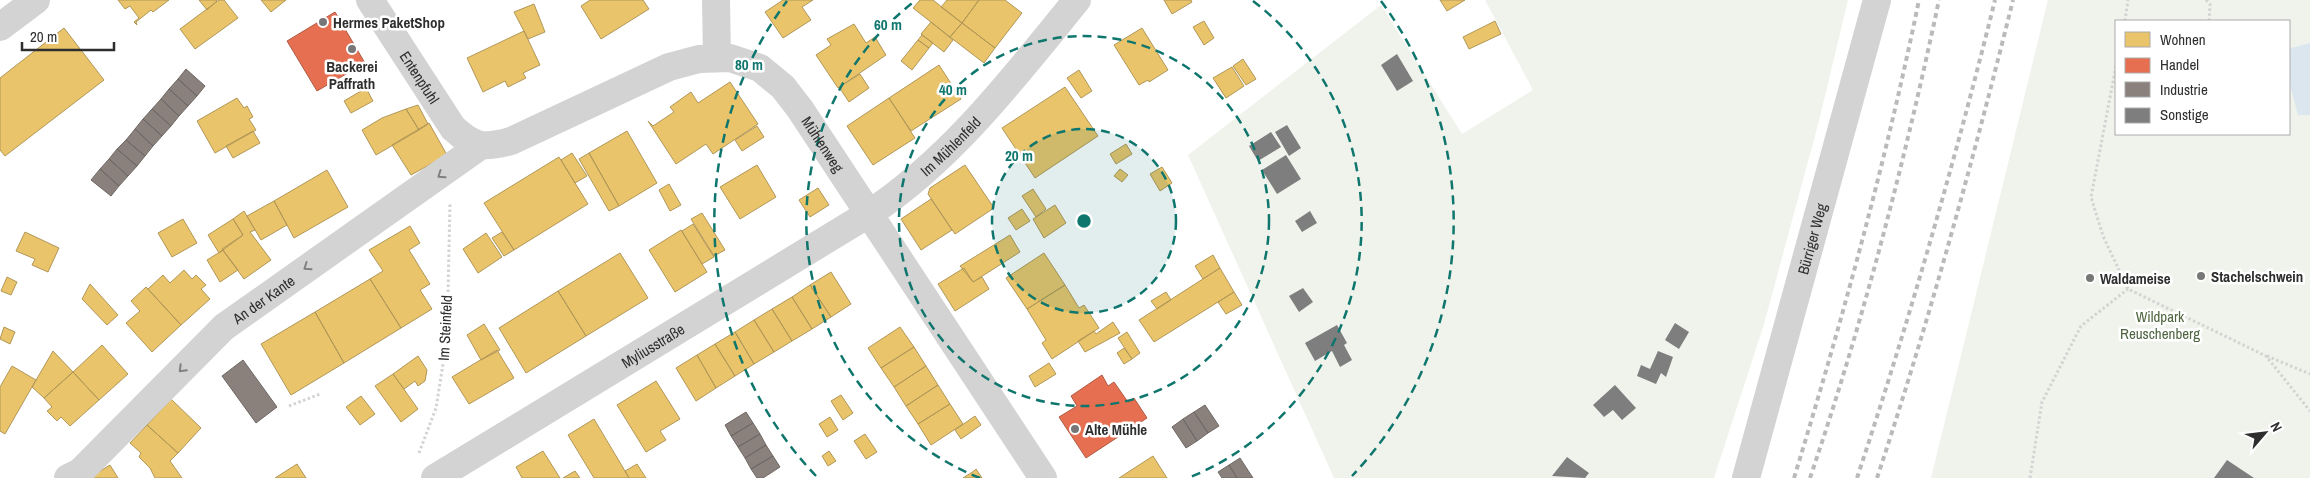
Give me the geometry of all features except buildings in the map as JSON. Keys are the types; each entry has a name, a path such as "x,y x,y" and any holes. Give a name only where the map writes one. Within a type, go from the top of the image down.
{"street":[{"path":"0,27 36,0"},
{"name":"Entenpfuhl","path":"370,0 453,128 469,142 480,146"},
{"path":"716,0 717,58"},
{"name":"Im Mühlenfeld","path":"870,213 920,177 1004,89 1077,0"},
{"name":"Bürriger Weg","path":"1746,478 1877,0"},
{"name":"Mühlenweg","path":"480,146 494,146 511,141 669,67 699,59 730,58 760,68 783,87 800,109 1043,478"},
{"name":"An der Kante","path":"68,478 80,472 224,327 480,146"},
{"name":"Myliusstraße","path":"426,469 870,213"}],"path":[{"path":"2125,20 2128,0"},
{"path":"2206,0 2210,4 2209,20"},
{"path":"2115,71 2090,197 2103,236 2128,290 2266,356 2310,374"},
{"name":"Im Steinfeld","path":"426,469 446,339 450,203 443,173"},
{"path":"2030,478 2042,402 2081,326 2128,290"},
{"path":"2266,356 2310,410"},
{"path":"289,406 320,394"}],"green space":[{"path":"1485,0 1848,0 1819,121 1764,324 1714,478 1334,478 1188,155 1381,5 1462,134 1533,90"},
{"name":"Wildpark Reuschenberg","path":"2048,0 2310,0 2310,478 1931,478"}],"shaded area":[{"path":"2310,43 2310,115 2298,115 2290,85 2291,48"}],"railway":[{"path":"1794,478 1829,360 1878,181 1919,0"},
{"path":"1810,478 1848,360 1882,241 1912,121 1939,0"},
{"path":"1857,478 1895,360 1930,241 1964,121 1995,0"},
{"path":"1877,478 1915,360 1950,241 2013,0"}],"place":[{"name":"Hermes PaketShop","path":"323,22"},
{"name":"Backerei Paffrath","path":"352,49"},
{"name":"Stachelschwein","path":"2201,276"},
{"name":"Waldameise","path":"2090,278"},
{"name":"Alte Mühle","path":"1075,429"}]}
